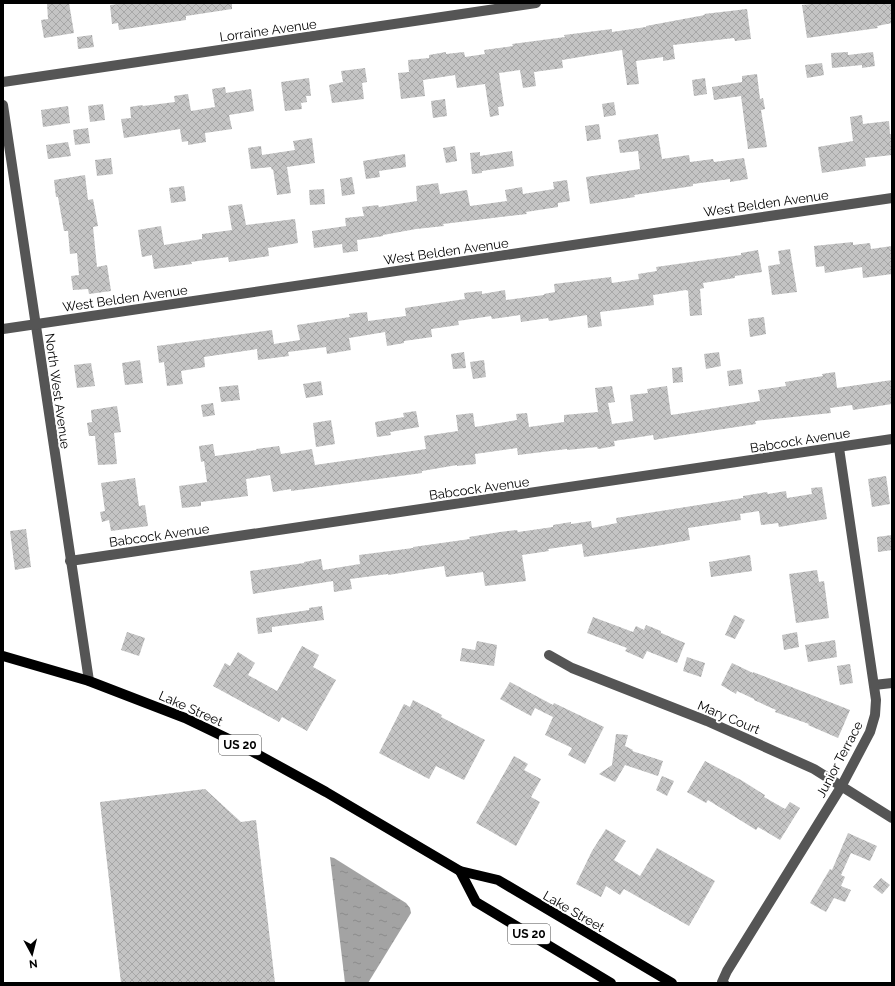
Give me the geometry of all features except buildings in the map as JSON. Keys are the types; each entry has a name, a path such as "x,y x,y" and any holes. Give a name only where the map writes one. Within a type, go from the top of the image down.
{"main road":[{"name":"Lake Street","path":"3,656 89,681 185,718 236,743 326,792 460,871 498,880 672,983"},
{"name":"US 20","path":"460,871 476,902 611,983"}],"street":[{"name":"Lorraine Avenue","path":"3,82 536,3"},
{"name":"North West Avenue","path":"3,105 89,681"},
{"name":"West Belden Avenue","path":"3,329 892,198"},
{"name":"Babcock Avenue","path":"70,561 892,439"},
{"name":"Junior Terrace","path":"724,983 722,982 727,972 841,787 870,732 875,715 876,700 874,685 839,448"},
{"name":"Mary Court","path":"549,656 572,668 707,721 814,769 892,818"},
{"path":"874,685 892,683"}],"water":[{"path":"330,857 334,858 406,903 410,908 411,913 368,983 345,983"}]}
